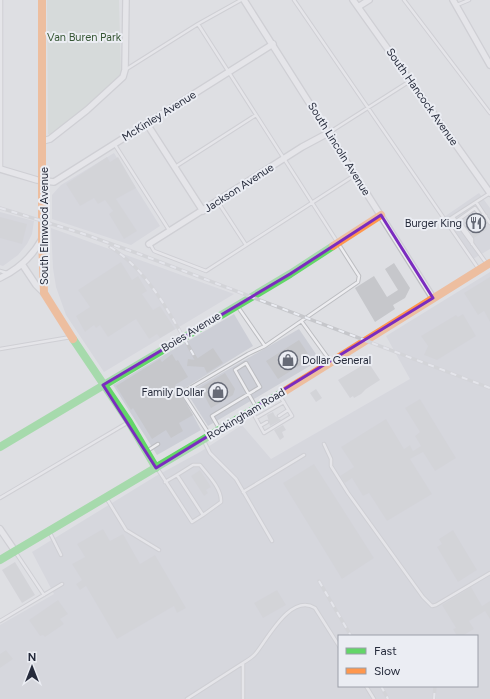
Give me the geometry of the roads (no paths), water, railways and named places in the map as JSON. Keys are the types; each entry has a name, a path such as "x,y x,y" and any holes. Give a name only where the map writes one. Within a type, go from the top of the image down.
{"street":[{"name":"South Elmwood Avenue","path":"42,0 44,181 42,239 44,293 71,337 129,422 156,468"},
{"path":"43,141 50,139 87,110 123,77 125,70 124,10 126,0"},
{"name":"South Lincoln Avenue","path":"243,0 330,132 433,298"},
{"name":"South Hancock Avenue","path":"353,0 490,193"},
{"path":"358,7 369,0"},
{"path":"453,0 490,65"},
{"name":"McKinley Avenue","path":"44,181 54,182 273,44"},
{"path":"147,124 204,211"},
{"name":"Jackson Avenue","path":"149,244 204,211 283,159 330,132"},
{"path":"0,169 44,181"},
{"name":"Boies Avenue","path":"0,447 237,305 337,244 381,215"},
{"path":"0,278 22,264 35,251 42,239"},
{"path":"22,264 36,285 44,293"},
{"name":"Rockingham Road","path":"0,560 220,429 254,412 280,394 489,264"},
{"path":"0,529 15,551"}],"lane":[{"path":"0,169 1,0"},
{"path":"125,70 198,24 243,0"},
{"path":"294,0 479,270"},
{"path":"404,0 490,113"},
{"path":"456,6 469,0"},
{"path":"198,24 311,204 359,276 358,282 302,322 265,346 248,354 185,391 185,397 207,437 210,453 236,480 272,541"},
{"path":"330,132 369,109 411,81"},
{"path":"175,167 256,115"},
{"path":"114,144 169,231"},
{"path":"149,244 154,251 203,270 246,245 356,175"},
{"path":"445,222 490,193"},
{"path":"218,202 246,245"},
{"path":"476,202 490,223"},
{"path":"472,244 472,240 458,220 475,208 480,215 486,216"},
{"path":"453,218 489,264"},
{"path":"0,271 8,274"},
{"path":"237,305 265,346"},
{"path":"302,322 331,362"},
{"path":"0,349 71,337"},
{"path":"220,429 212,416 248,393 260,387 246,363 235,370 248,393 254,412 264,433 292,416 280,394"},
{"path":"254,412 284,402"},
{"path":"279,416 288,410"},
{"path":"0,498 129,422"},
{"path":"260,426 267,422"},
{"path":"147,451 158,444"},
{"path":"324,444 331,459 331,466 348,493 423,597 432,606 490,573"},
{"path":"243,492 304,456"},
{"path":"156,468 165,482 192,522 222,502 222,496 200,465 193,464 177,476 165,482"},
{"path":"177,476 203,515"},
{"path":"105,497 126,530 159,550"},
{"path":"49,531 62,555"},
{"path":"15,551 44,595"},
{"path":"0,621 62,584"},
{"path":"187,699 255,655 275,625 293,609 303,604 310,605 315,608 338,644"},
{"path":"244,663 244,699"},
{"path":"367,687 374,699"}],"railway":[{"path":"0,208 81,233 142,255 490,388"},
{"path":"110,247 124,257 149,283 169,313 196,359"},
{"path":"319,581 350,635"},
{"path":"382,687 388,699"},
{"path":"434,699 435,687"}],"place":[{"name":"Burger King","path":"476,223"},
{"name":"Dollar General","path":"288,360"},
{"name":"Family Dollar","path":"218,392"}],"park label":[{"name":"Van Buren Park","path":"84,37"}]}
